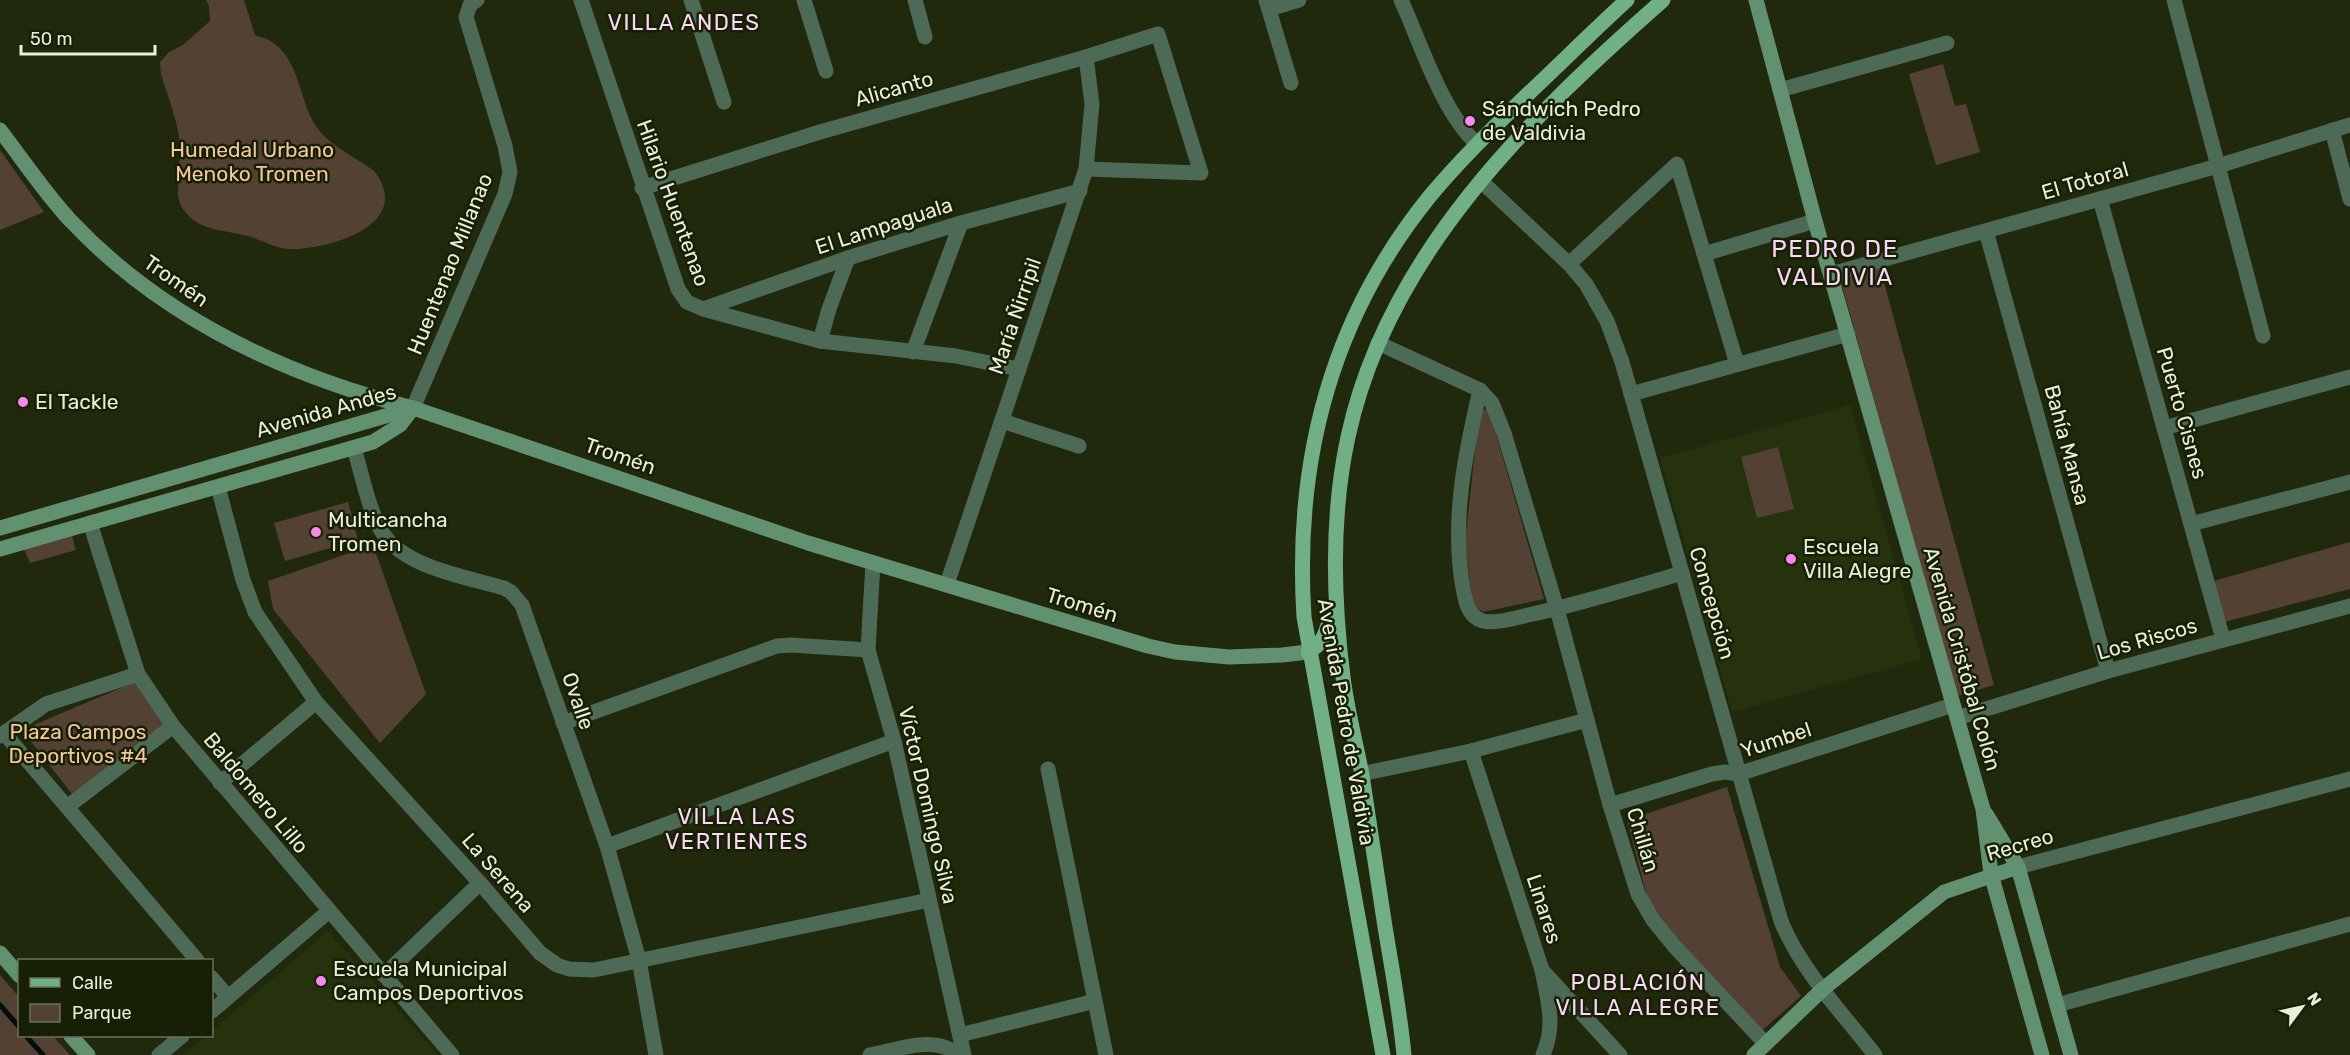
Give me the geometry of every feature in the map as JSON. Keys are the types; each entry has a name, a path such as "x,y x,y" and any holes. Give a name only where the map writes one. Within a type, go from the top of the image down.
{"main road":[{"name":"Avenida Pedro de Valdivia","path":"1383,1055 1308,652 1301,581 1303,510 1314,440 1334,368 1353,322 1385,260 1431,195 1477,144 1627,0"},
{"name":"Avenida Pedro de Valdivia","path":"1404,1055 1361,774 1343,680 1336,586 1336,540 1343,464 1356,405 1378,343 1394,310 1422,261 1481,181 1556,100 1663,0"},
{"path":"1308,652 1322,641 1329,624 1336,586"}],"street":[{"name":"Huentenao Millanao","path":"413,408 505,194 510,172 505,146 466,17 470,5 477,0"},
{"name":"Hilario Huentenao","path":"582,0 642,188 678,289 687,302 703,309 820,341 956,356 1019,369"},
{"path":"691,0 724,102"},
{"path":"804,0 826,71"},
{"path":"915,0 925,37"},
{"path":"1292,83 1267,4 1299,0"},
{"path":"1401,0 1449,110 1461,128 1477,144"},
{"name":"Avenida Cristóbal Colón","path":"1756,0 1815,221 1983,809 1991,874 2042,1055"},
{"path":"2174,0 2263,336"},
{"name":"Alicanto","path":"642,188 820,132 1086,57 1158,34 1201,172 1086,169"},
{"path":"1780,90 1947,43"},
{"name":"María Ñirripil","path":"947,584 1086,169 1092,104 1086,57"},
{"name":"El Totoral","path":"1831,274 2218,166 2350,125"},
{"name":"Tromén","path":"0,130 54,202 117,264 177,309 212,331 287,368 367,396 413,408 808,543 1122,639 1175,652 1203,656 1256,657 1308,652"},
{"path":"2332,130 2350,199"},
{"path":"1569,264 1677,164 1737,364"},
{"name":"Concepción","path":"1481,181 1569,264 1586,284 1607,321 1631,394 1781,921 1798,956 1875,1055"},
{"name":"El Lampaguala","path":"703,309 848,258 961,223 1080,191"},
{"name":"Puerto Cisnes","path":"2100,199 2223,639"},
{"path":"1704,255 1815,221"},
{"path":"913,352 961,223"},
{"name":"Bahía Mansa","path":"1986,231 2108,671"},
{"path":"820,341 848,258"},
{"path":"1631,394 1848,334"},
{"path":"1378,343 1480,390 1465,463 1458,529 1459,567 1466,602 1472,614 1483,621 1509,619 1557,609 1682,573"},
{"path":"2164,428 2350,377"},
{"name":"Chillán","path":"1480,390 1492,403 1504,433 1557,609 1610,805 1638,894 1653,920 1675,947 1766,1043"},
{"name":"Avenida Andes","path":"0,549 354,448 373,441 394,429 405,420 413,408"},
{"name":"Avenida Andes","path":"0,528 413,408"},
{"path":"1002,421 1079,446"},
{"name":"Ovalle","path":"354,448 377,521 392,545 414,561 504,588 517,598 525,613 607,846 639,960 656,1055"},
{"path":"2191,524 2350,482"},
{"name":"La Serena","path":"218,487 243,580 252,604 265,629 316,702 480,883 540,953 557,965 581,971 594,970 929,900"},
{"name":"Baldomero Lillo","path":"90,523 138,674 172,726 452,1055"},
{"name":"Víctor Domingo Silva","path":"873,562 868,650 894,741 964,1055"},
{"name":"Los Riscos","path":"1955,711 2350,606"},
{"path":"563,723 777,646 868,650"},
{"path":"138,674 61,698 31,713 2,734 196,959"},
{"path":"220,783 316,702"},
{"name":"Yumbel","path":"1610,805 1712,774 1725,772 1738,774 1955,711"},
{"path":"1361,774 1471,751 1587,720"},
{"path":"67,807 172,726"},
{"path":"607,846 894,741"},
{"name":"Linares","path":"1471,751 1542,970 1620,1055"},
{"path":"1048,769 1106,1055"},
{"name":"Recreo","path":"1754,1055 1823,989 1944,892 1991,874 2350,779"},
{"name":"Avenida Cristóbal Colón","path":"1983,809 2018,867 2071,1055"},
{"path":"384,975 480,883"},
{"path":"213,1010 329,911"},
{"path":"2057,1005 2350,924"},
{"path":"0,953 18,974"},
{"path":"1542,970 1551,1021 1550,1038 1543,1055"},
{"path":"213,979 228,997"},
{"path":"960,1035 1095,1001"},
{"path":"73,1037 88,1055"},
{"path":"159,1055 180,1037"},
{"path":"870,1055 932,1043 945,1046 958,1055"}],"shaded area":[{"name":"Escuela Villa Alegre","path":"1850,405 1922,659 1732,712 1660,458"},
{"name":"Escuela Municipal Campos Deportivos","path":"328,931 438,1055 183,1055 205,1037 213,1037 213,1030"}],"green space":[{"name":"Humedal Urbano Menoko Tromen","path":"206,0 244,0 255,35 272,42 288,59 310,116 321,133 374,171 384,190 384,206 376,219 363,230 327,244 285,249 249,236 218,230 195,222 183,209 178,193 179,136 161,74 160,62 169,52 183,45 210,21 209,6"},
{"path":"1943,64 1955,106 1966,104 1980,152 1936,165 1909,74"},
{"path":"0,150 44,212 0,230"},
{"path":"1880,268 1994,685 1957,696 1840,278"},
{"path":"1485,409 1489,410 1544,599 1483,612 1473,605 1465,543 1479,413"},
{"path":"1778,447 1794,509 1757,518 1741,457"},
{"name":"Multicancha Tromen","path":"348,502 358,540 285,561 274,523"},
{"path":"72,536 76,550 30,563 24,549"},
{"path":"2350,542 2350,589 2224,622 2214,581"},
{"path":"373,545 426,694 380,743 273,609 268,581"},
{"name":"Plaza Campos Deportivos #4","path":"135,682 167,723 72,794 22,730"},
{"path":"1727,787 1780,967 1801,996 1759,1033 1651,912 1627,820"},
{"path":"0,975 18,996 18,1037 54,1037 70,1055 0,1055"}],"waterway":[{"path":"0,1005 18,1026"},
{"path":"27,1037 43,1055"}],"place":[{"name":"Sándwich Pedro de Valdivia","path":"1470,121"},
{"name":"El Tackle","path":"23,402"},
{"name":"Multicancha Tromen","path":"316,532"},
{"name":"Escuela Villa Alegre","path":"1791,559"},
{"name":"Escuela Municipal Campos Deportivos","path":"321,981"}],"district":[{"name":"VILLA ANDES","path":"684,22"},
{"name":"PEDRO DE VALDIVIA","path":"1835,263"},
{"name":"VILLA LAS VERTIENTES","path":"737,828"},
{"name":"POBLACIÓN VILLA ALEGRE","path":"1638,994"}]}
